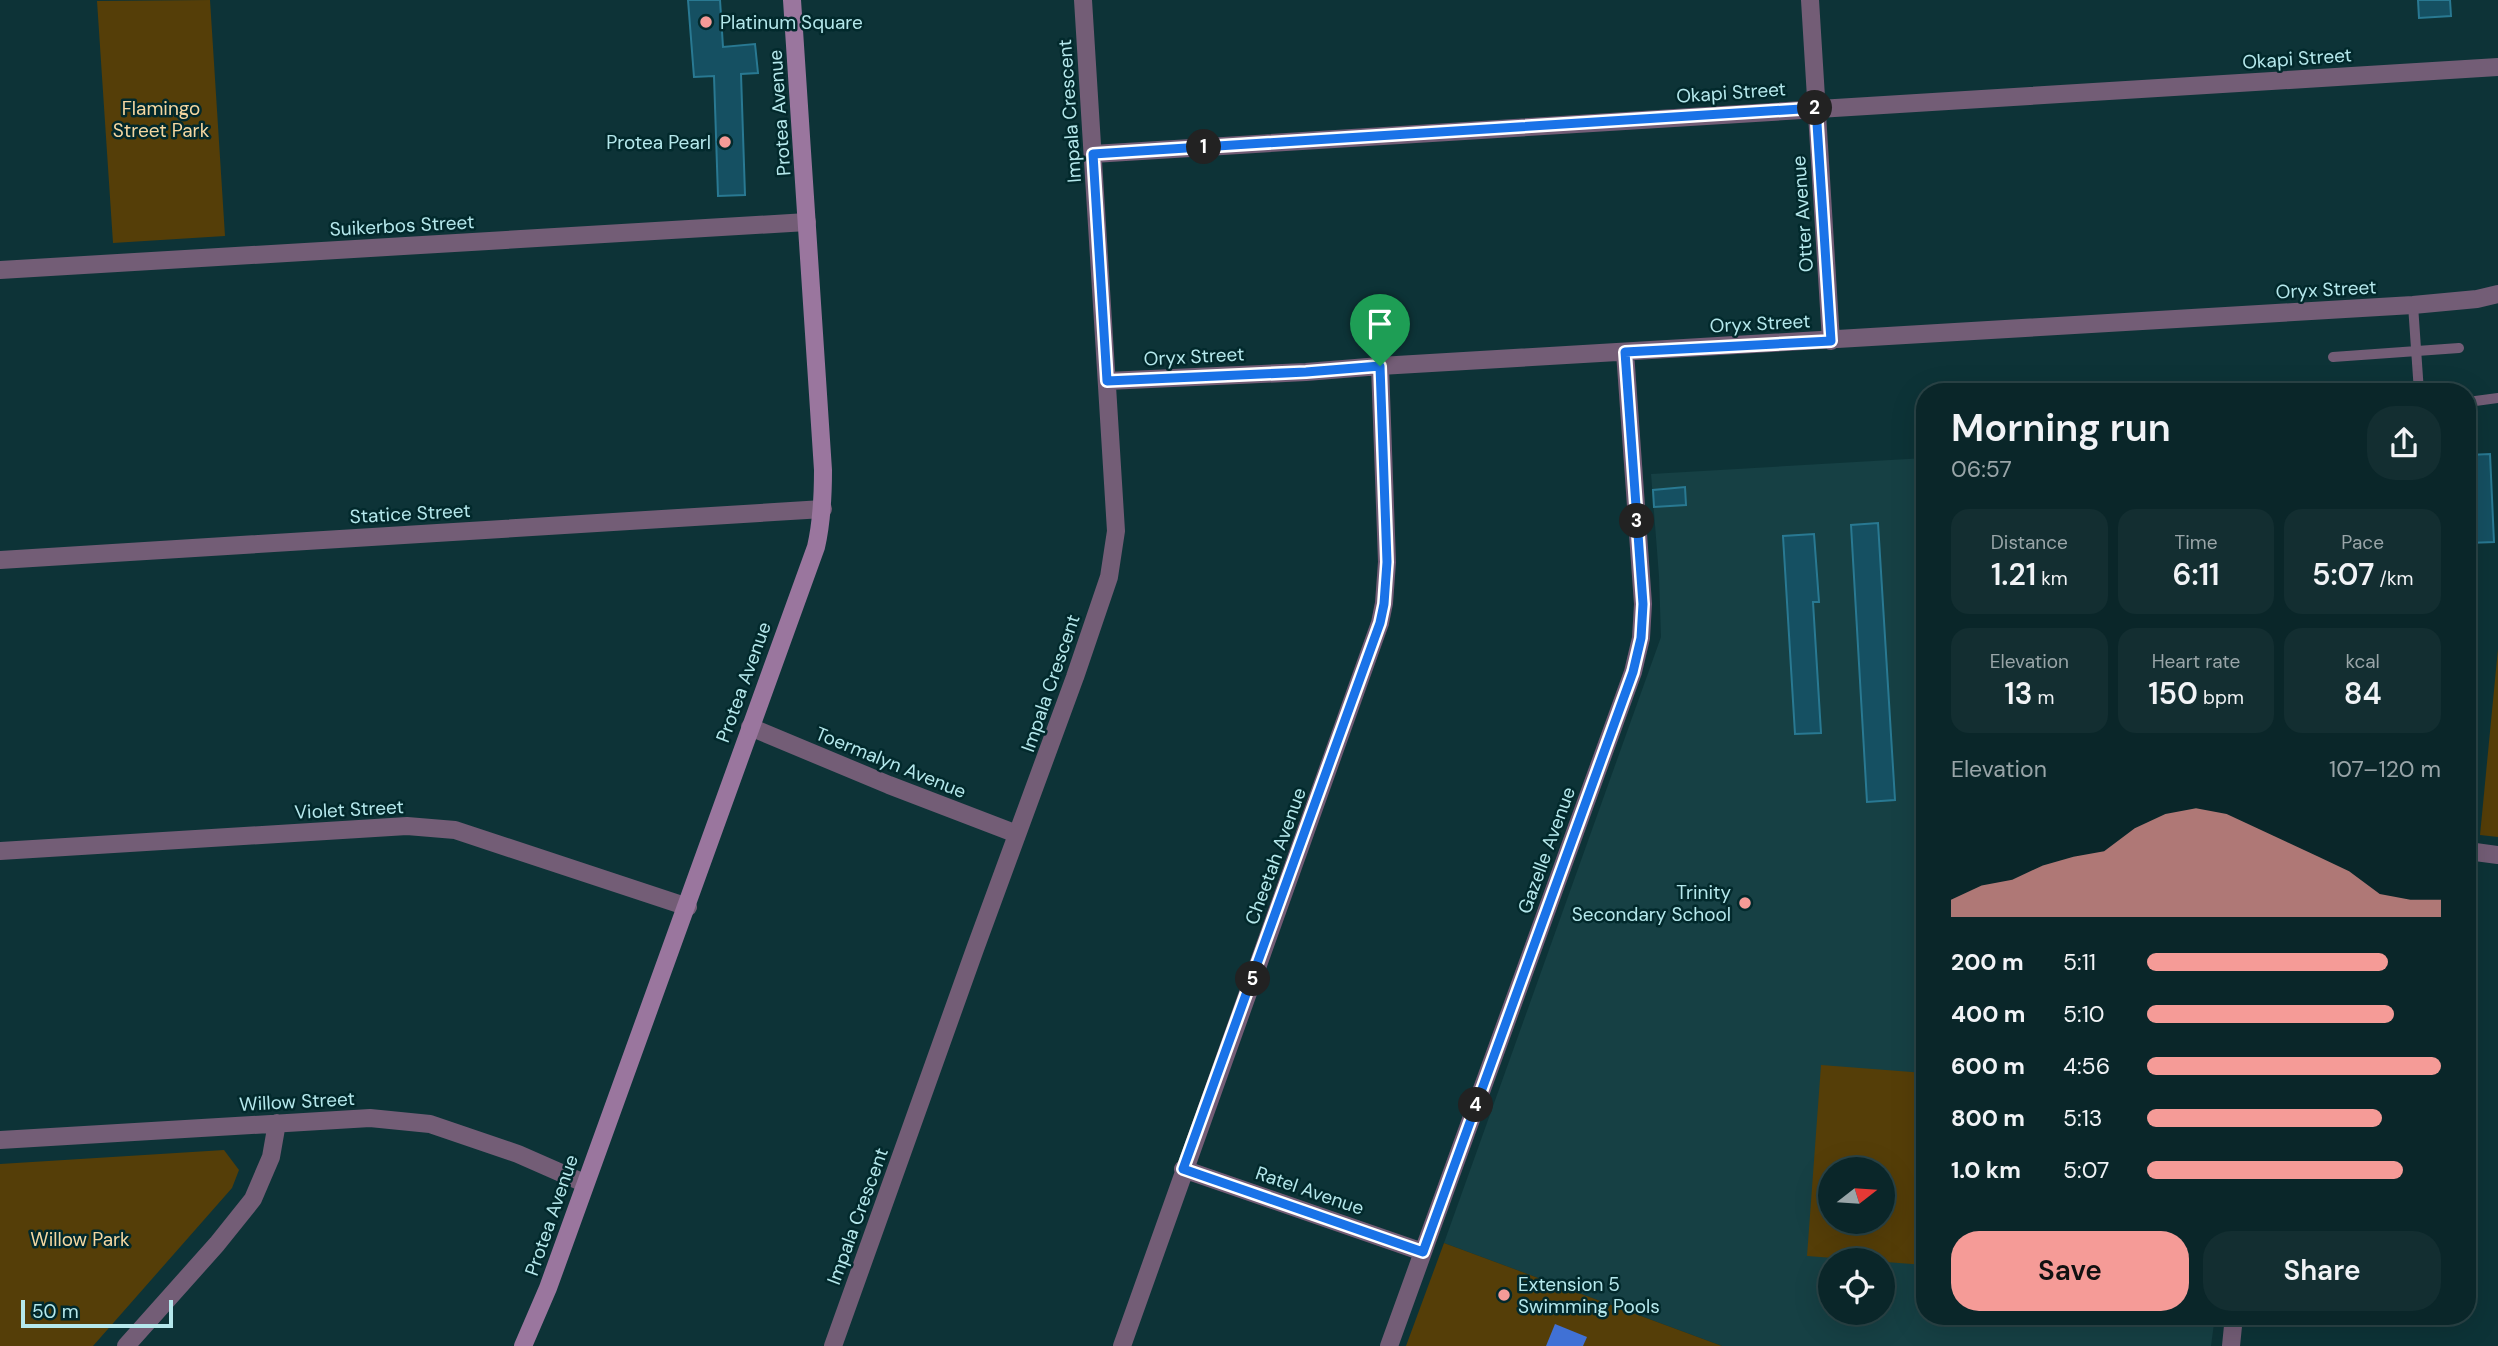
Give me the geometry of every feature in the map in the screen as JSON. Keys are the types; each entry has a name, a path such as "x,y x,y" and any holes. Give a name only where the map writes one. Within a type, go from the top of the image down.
{"street":[{"name":"Protea Avenue","path":"523,1346 548,1288 584,1183 688,907 816,547 823,509 823,470 792,0"},
{"name":"Impala Crescent","path":"833,1346 1079,664 1109,577 1114,554 1116,531 1083,0"},
{"name":"Otter Avenue","path":"1810,0 1831,341"},
{"name":"Okapi Street","path":"1093,154 2498,67"},
{"name":"Suikerbos Street","path":"0,270 807,222"},
{"name":"Oryx Street","path":"1107,381 1831,341 2085,323 2413,305 2498,295"},
{"name":"Gazelle Avenue","path":"1389,1346 1633,672 1641,638 1643,604 1625,352"},
{"name":"Cheetah Avenue","path":"1122,1346 1380,623 1387,562 1380,366"},
{"name":"Statice Street","path":"0,560 823,509"},
{"name":"Toermalyn Avenue","path":"750,727 889,785 1017,834"},
{"name":"Violet Street","path":"0,851 407,826 433,827 455,830 688,907"},
{"path":"2476,852 2498,855"},
{"name":"Willow Street","path":"0,1140 370,1118 430,1124 518,1154 584,1183"},
{"path":"126,1346 217,1244 253,1199 271,1157 277,1123"},
{"name":"Ratel Avenue","path":"1183,1169 1423,1252"},
{"path":"2231,1346 2233,1325"}],"lane":[{"path":"2413,305 2418,383"},
{"path":"2333,357 2459,348"},
{"path":"2476,401 2498,398"}],"shaded area":[{"name":"Trinity Secondary School","path":"1916,459 1916,1325 2214,1325 2211,1346 1722,1346 1444,1243 1661,637 1651,474"}],"green space":[{"name":"Flamingo Street Park","path":"210,0 225,236 113,243 97,1"},
{"path":"2498,649 2498,837 2480,835"},
{"path":"1821,1065 1916,1072 1916,1264 1895,1263 1895,1248 1818,1248 1818,1257 1807,1256"},
{"name":"Willow Park","path":"224,1150 239,1170 232,1188 93,1346 0,1346 0,1164"},
{"name":"Extension 5 Swimming Pools","path":"1444,1243 1722,1346 1406,1346"}],"water":[{"path":"1555,1324 1587,1337 1583,1346 1546,1346"}],"building":[{"path":"688,0 720,0 723,47 755,44 758,73 741,74 745,195 718,196 714,76 694,77"},
{"path":"2418,0 2450,0 2451,16 2419,18"},
{"path":"2490,454 2494,542 2476,543 2476,455"},
{"path":"1685,487 1686,505 1654,507 1653,490"},
{"path":"1878,523 1895,800 1867,802 1851,525"},
{"path":"1814,534 1819,602 1813,602 1821,733 1795,734 1783,536"}],"place":[{"name":"Platinum Square","path":"706,22"},
{"name":"Protea Pearl","path":"725,142"},
{"name":"Trinity Secondary School","path":"1745,903"},
{"name":"Extension 5 Swimming Pools","path":"1504,1295"}],"route":[{"path":"1816,108 1831,341 1625,352 1643,604 1641,638 1633,672 1423,1252 1183,1169 1380,623 1387,562 1380,366 1107,381 1093,154 1816,108"}]}
